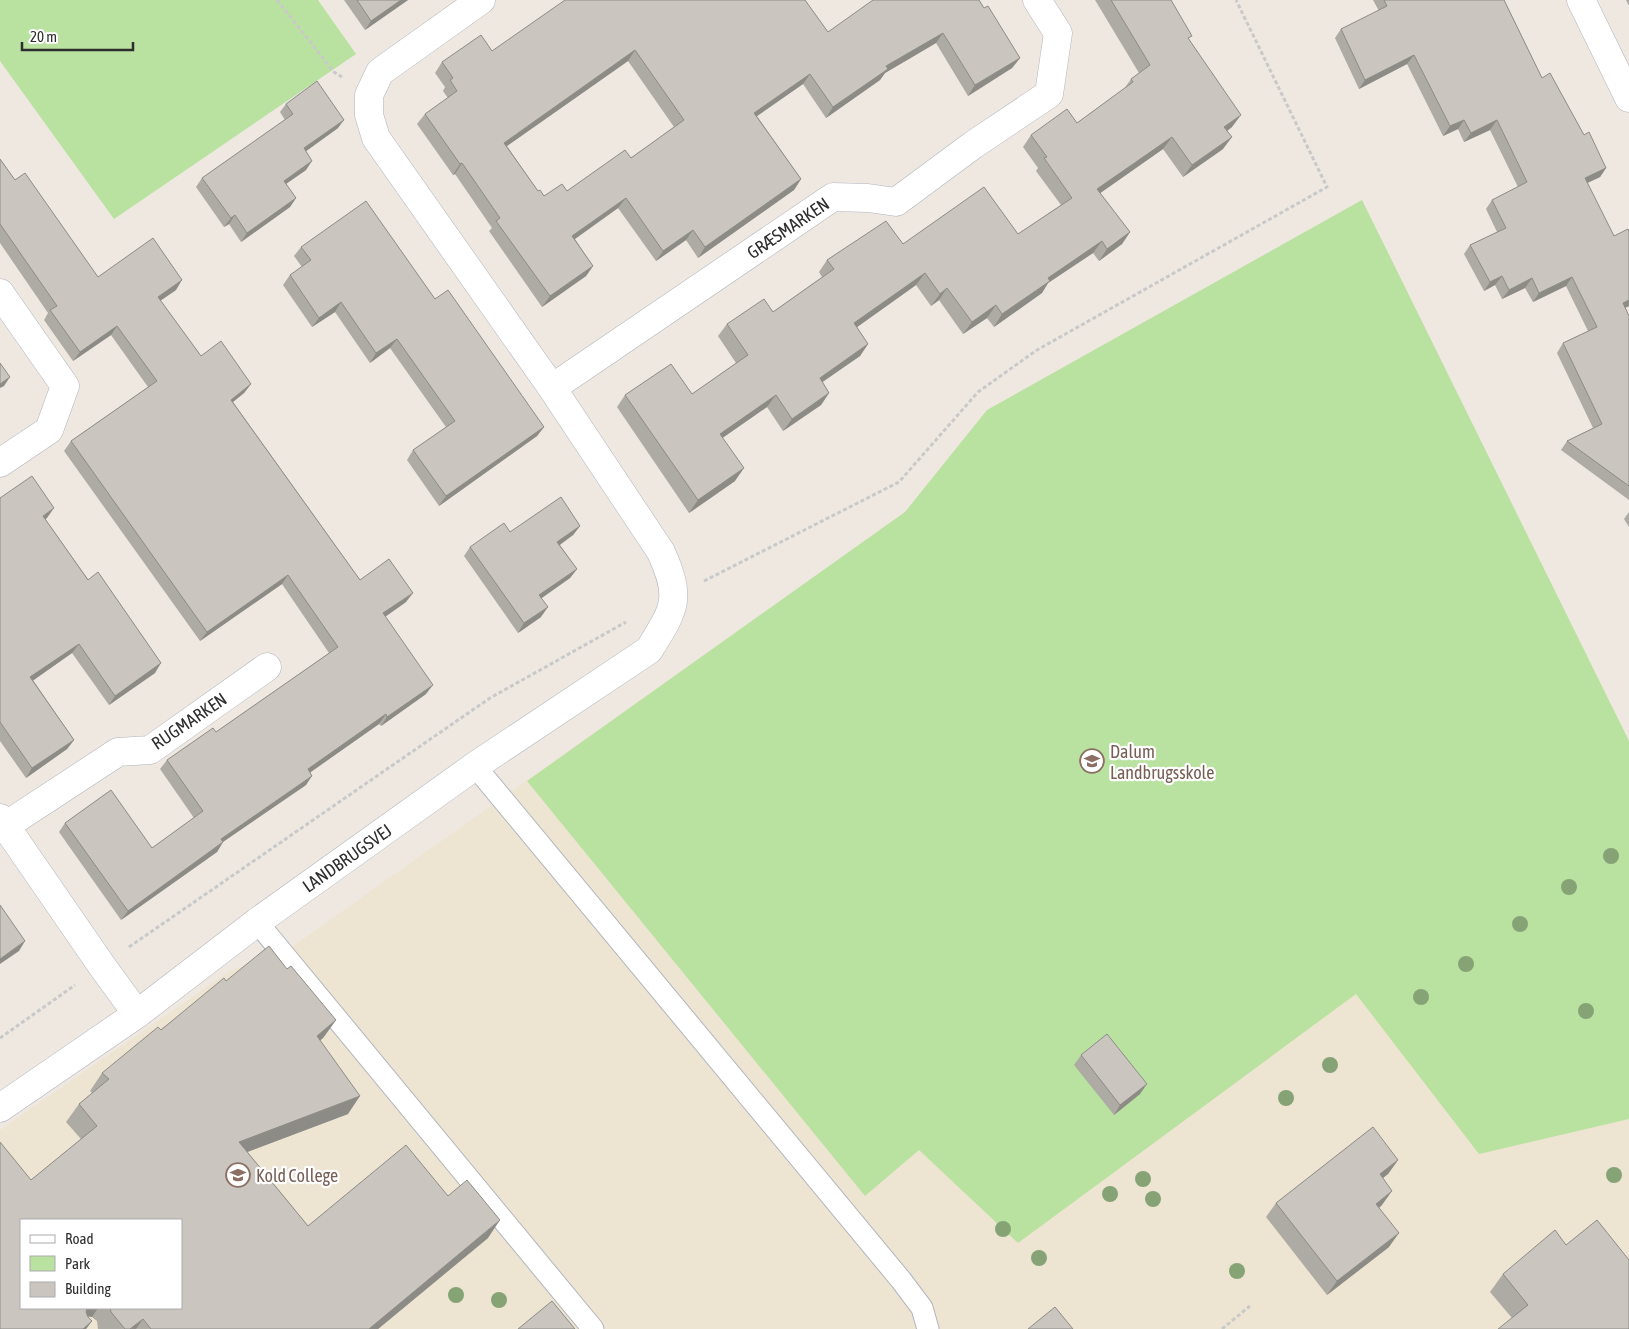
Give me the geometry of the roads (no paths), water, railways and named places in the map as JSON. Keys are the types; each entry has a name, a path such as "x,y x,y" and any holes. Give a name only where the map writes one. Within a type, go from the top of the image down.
{"street":[{"path":"482,0 380,72 369,95 369,115 376,138 552,388"},
{"name":"GRÆSMARKEN","path":"552,388 833,197 868,198 896,202 973,145 1049,94 1058,33 1038,0"},
{"path":"1581,0 1629,98"},
{"path":"0,293 65,386 49,430 0,463"},
{"name":"LANDBRUGSVEJ","path":"0,1108 137,1014 257,922 475,766 648,650 667,622 675,595 671,574 661,552 552,388"},
{"name":"RUGMARKEN","path":"137,1014 3,822 118,752 150,750 267,667"}],"lane":[{"path":"475,766 901,1280 922,1308 928,1329"},
{"path":"257,922 593,1329"}],"place":[{"name":"Dalum Landbrugsskole","path":"1092,761"},
{"name":"Kold College","path":"238,1175"}]}
